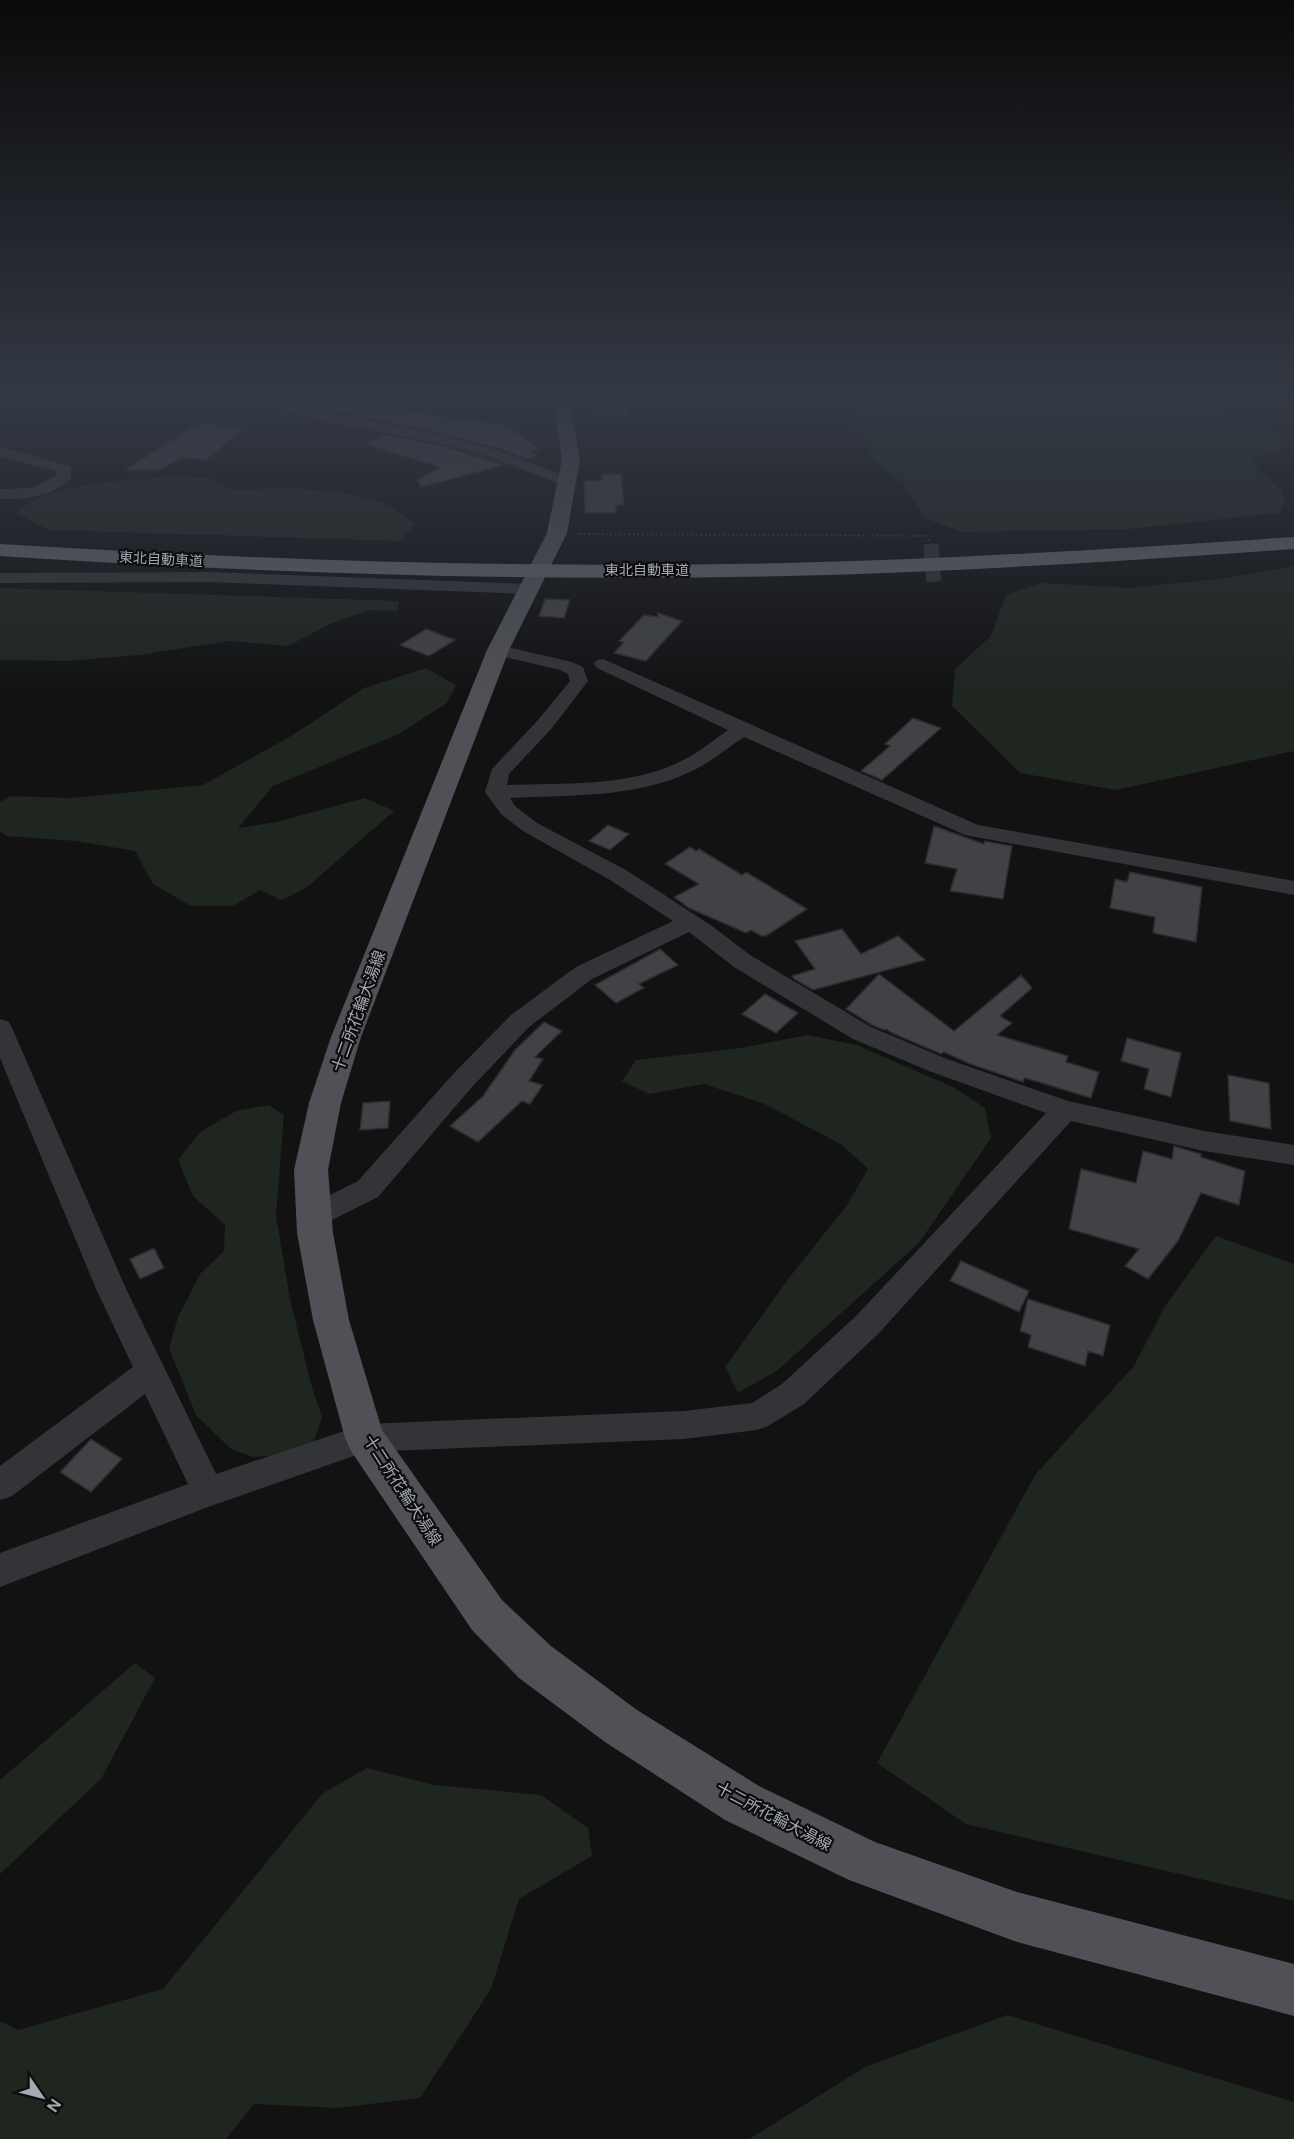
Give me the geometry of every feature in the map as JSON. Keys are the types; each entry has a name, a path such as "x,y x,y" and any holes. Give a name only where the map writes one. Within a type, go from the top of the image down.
{"highway":[{"name":"東北自動車道","path":"576,564 1061,547 1294,531"},
{"name":"東北自動車道","path":"0,538 501,563"},
{"name":"東北自動車道","path":"0,550 294,564 896,566 1069,558 1294,543"}],"main road":[{"name":"十二所花輪大湯線","path":"563,496 557,533 498,650 346,1037 325,1103 311,1170 314,1216 332,1320 365,1438 487,1615 535,1662 621,1726 742,1803 866,1863 1017,1917 1294,1990"}],"street":[{"path":"0,578 208,577 527,589"},
{"path":"498,650 566,666 576,671 579,681 567,698 499,773 495,792 508,810 530,827 577,855 618,875 691,922 742,962 862,1033 938,1065 1065,1110 1204,1141 1294,1155"},
{"path":"567,698 583,694 604,677 742,729 974,830 1294,888"},
{"path":"495,792 595,787 644,780 677,771 742,729"},
{"path":"314,1216 368,1189 463,1080 520,1021 584,972 691,922"},
{"path":"0,1028 112,1291 207,1492"},
{"path":"0,1570 207,1492 365,1438 684,1425 757,1416 793,1394 868,1324 1065,1110"},
{"path":"0,1485 150,1372"}],"path":[{"path":"557,533 926,536 931,544"}],"shaded area":[{"path":"44,496 360,496 391,506 415,524 401,541 49,530 16,513"},
{"path":"910,496 1283,496 1285,502 1280,513 1130,529 962,532 924,518"},
{"path":"1294,566 1294,751 1116,790 1020,773 952,706 955,669 991,636 1006,595 1041,583 1129,588 1226,578"},
{"path":"0,588 399,601 397,611 369,610 330,624 288,646 229,641 139,655 68,661 2,660 0,659"},
{"path":"426,668 456,685 447,703 399,734 273,786 238,828 276,822 365,798 394,811 306,888 281,900 260,890 233,906 191,906 153,884 135,851 76,841 6,836 0,831 0,802 11,796 71,798 203,785 291,736 364,688"},
{"path":"807,1035 857,1045 955,1088 985,1108 991,1138 919,1243 778,1370 738,1393 725,1367 789,1278 847,1205 868,1169 842,1145 765,1104 704,1084 649,1094 622,1081 636,1060 741,1048"},
{"path":"269,1105 284,1115 276,1215 290,1299 311,1384 322,1417 314,1441 289,1454 253,1457 231,1449 196,1415 169,1348 178,1317 200,1274 224,1251 225,1225 193,1196 178,1160 200,1132 236,1111"},
{"path":"1216,1236 1294,1264 1294,1901 966,1824 877,1763 1035,1475 1134,1366 1165,1306"},
{"path":"135,1663 155,1678 101,1779 0,1874 0,1780"},
{"path":"367,1768 434,1785 541,1795 588,1828 592,1856 519,1899 491,1989 420,2098 337,2108 254,2104 226,2139 0,2139 0,2021 18,2030 163,1989 323,1793"},
{"path":"1007,2015 1294,2102 1294,2139 749,2139 867,2066"}],"building":[{"path":"584,496 623,496 624,505 616,505 616,513 585,513"},
{"path":"545,599 570,600 564,618 539,616"},
{"path":"658,613 682,621 646,661 614,653 624,642 619,641 644,615 658,617"},
{"path":"426,629 455,640 429,656 400,645"},
{"path":"913,718 941,728 882,780 861,771 890,746 885,744"},
{"path":"608,825 629,834 610,850 589,841"},
{"path":"934,826 984,844 985,841 1012,846 1003,899 950,891 957,869 925,863"},
{"path":"690,847 696,851 699,849 742,875 746,872 807,909 766,936 761,936 751,930 746,933 689,908 674,897 699,884 665,864"},
{"path":"1130,872 1202,887 1196,942 1153,933 1155,917 1110,908 1115,879 1127,882"},
{"path":"842,929 861,954 898,936 925,960 813,990 794,979 792,976 815,969 795,941"},
{"path":"660,949 678,965 639,984 644,988 616,1003 595,985"},
{"path":"879,974 954,1031 1021,975 1032,988 1000,1016 1012,1023 997,1035 1068,1056 1066,1062 1099,1072 1091,1098 1025,1078 1023,1082 970,1064 944,1052 941,1054 872,1025 846,1009"},
{"path":"765,994 798,1013 776,1033 742,1014"},
{"path":"544,1022 562,1031 535,1057 543,1059 529,1081 543,1085 530,1104 522,1101 478,1142 450,1126 483,1096 515,1050"},
{"path":"1127,1038 1181,1053 1171,1097 1144,1089 1149,1069 1121,1061"},
{"path":"1228,1075 1269,1083 1271,1129 1230,1121"},
{"path":"390,1101 388,1128 360,1130 363,1103"},
{"path":"1174,1146 1245,1171 1239,1205 1201,1193 1178,1241 1148,1279 1125,1266 1139,1249 1069,1229 1081,1169 1136,1183 1143,1151 1172,1159"},
{"path":"154,1248 164,1268 140,1279 130,1259"},
{"path":"961,1261 1029,1291 1019,1312 950,1281"},
{"path":"1028,1299 1110,1325 1103,1356 1088,1351 1085,1366 1028,1347 1031,1335 1020,1331"},
{"path":"91,1439 122,1459 91,1492 60,1472"}],"tunnel":[{"path":"931,544 934,584"}]}
